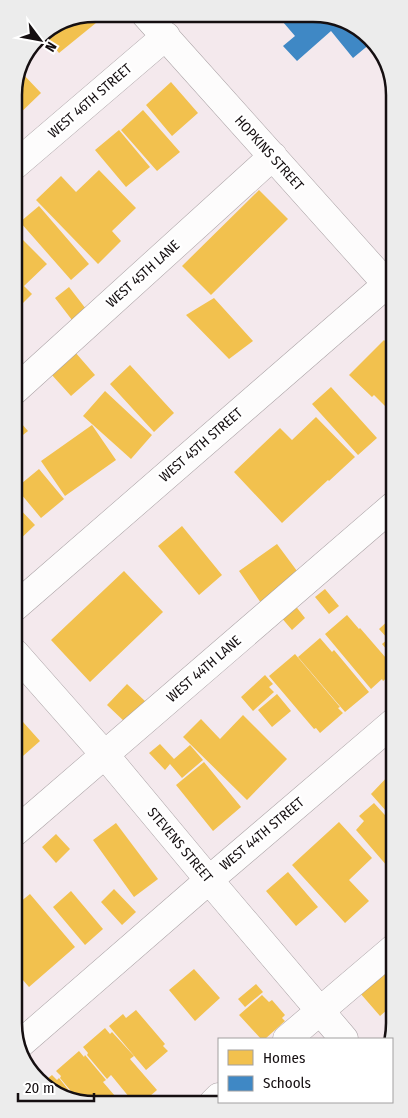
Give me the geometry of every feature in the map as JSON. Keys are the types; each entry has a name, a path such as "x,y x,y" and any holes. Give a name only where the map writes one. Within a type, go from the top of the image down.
{"street":[{"name":"HOPKINS STREET","path":"153,22 273,156 386,275"},
{"name":"WEST 46TH STREET","path":"23,158 166,36"},
{"name":"WEST 45TH LANE","path":"23,383 273,156"},
{"name":"WEST 45TH STREET","path":"22,601 386,286"},
{"name":"WEST 44TH LANE","path":"22,826 386,512"},
{"name":"STEVENS STREET","path":"22,661 105,754 343,1038"},
{"name":"WEST 44TH STREET","path":"25,1040 385,729"},
{"path":"288,1038 385,956"}],"building: Homes":[{"path":"97,22 59,53 49,40 55,35 67,28"},
{"path":"25,76 41,93 23,110"},
{"path":"171,82 198,113 172,136 146,105"},
{"path":"143,110 180,152 157,171 121,130"},
{"path":"119,130 150,167 126,187 95,150"},
{"path":"99,170 136,208 112,231 121,241 98,264 36,200 61,176 76,192"},
{"path":"259,190 288,219 211,295 182,266"},
{"path":"39,206 89,264 71,280 23,225 23,220"},
{"path":"23,240 47,264 24,286 32,294 23,303"},
{"path":"69,287 86,309 72,320 55,298"},
{"path":"214,298 253,341 229,359 186,315"},
{"path":"384,340 386,342 386,407 374,395 372,397 349,375"},
{"path":"75,352 95,375 71,396 51,374"},
{"path":"130,365 174,413 154,432 110,384"},
{"path":"331,387 377,438 358,455 312,404"},
{"path":"105,391 152,435 131,459 83,416"},
{"path":"316,417 355,457 282,523 234,472 280,428 292,440"},
{"path":"23,425 28,431 23,435"},
{"path":"92,425 116,460 65,496 41,461"},
{"path":"39,469 64,499 41,518 23,496 23,483"},
{"path":"23,512 35,525 23,537"},
{"path":"182,526 222,575 199,595 158,546"},
{"path":"277,544 300,575 261,603 239,571"},
{"path":"124,571 163,612 90,682 51,640"},
{"path":"325,589 339,606 329,614 315,597"},
{"path":"294,604 305,618 292,630 280,616"},
{"path":"347,615 385,657 385,679 383,681 382,679 371,689 325,634"},
{"path":"385,623 385,636 379,629"},
{"path":"320,638 332,652 334,650 369,692 345,712 298,657"},
{"path":"295,654 343,713 320,733 316,728 314,729 269,676"},
{"path":"265,675 273,684 269,687 274,692 253,711 241,697"},
{"path":"127,684 146,702 126,723 107,705"},
{"path":"277,694 291,711 272,727 258,710"},
{"path":"243,715 287,759 247,800 183,737 201,719 220,739"},
{"path":"22,721 40,741 22,757"},
{"path":"160,744 174,759 190,745 203,760 182,778 170,764 165,770 149,753"},
{"path":"204,762 241,807 213,831 176,785"},
{"path":"385,779 385,810 371,794"},
{"path":"374,803 385,815 385,864 356,830 364,821 359,816"},
{"path":"339,822 372,858 349,880 369,901 345,923 292,865"},
{"path":"116,823 158,879 134,897 93,840"},
{"path":"56,834 70,849 56,863 42,847"},
{"path":"288,872 318,907 296,926 266,891"},
{"path":"114,889 136,912 122,925 101,902"},
{"path":"71,891 103,929 85,945 53,907"},
{"path":"30,894 75,947 29,987 22,979 22,900"},
{"path":"194,969 220,998 195,1021 169,990"},
{"path":"385,971 385,1012 380,1016 360,993"},
{"path":"256,984 263,992 245,1007 238,999"},
{"path":"262,995 269,1002 272,1000 285,1015 282,1018 285,1021 266,1038 260,1038 239,1015"},
{"path":"136,1010 165,1044 163,1046 168,1051 146,1070 109,1026 123,1014 126,1018"},
{"path":"105,1028 110,1034 112,1032 134,1056 130,1059 157,1090 150,1096 128,1096 111,1075 107,1079 87,1055 88,1053 83,1047"},
{"path":"79,1051 84,1057 85,1055 106,1080 103,1082 115,1096 95,1096 72,1092 56,1071"},
{"path":"52,1075 57,1080 59,1078 69,1091 63,1088 48,1078"}],"building: Schools":[{"path":"283,22 313,22 341,28 349,32 366,47 353,58 331,31 297,61 283,46 295,36"}]}
